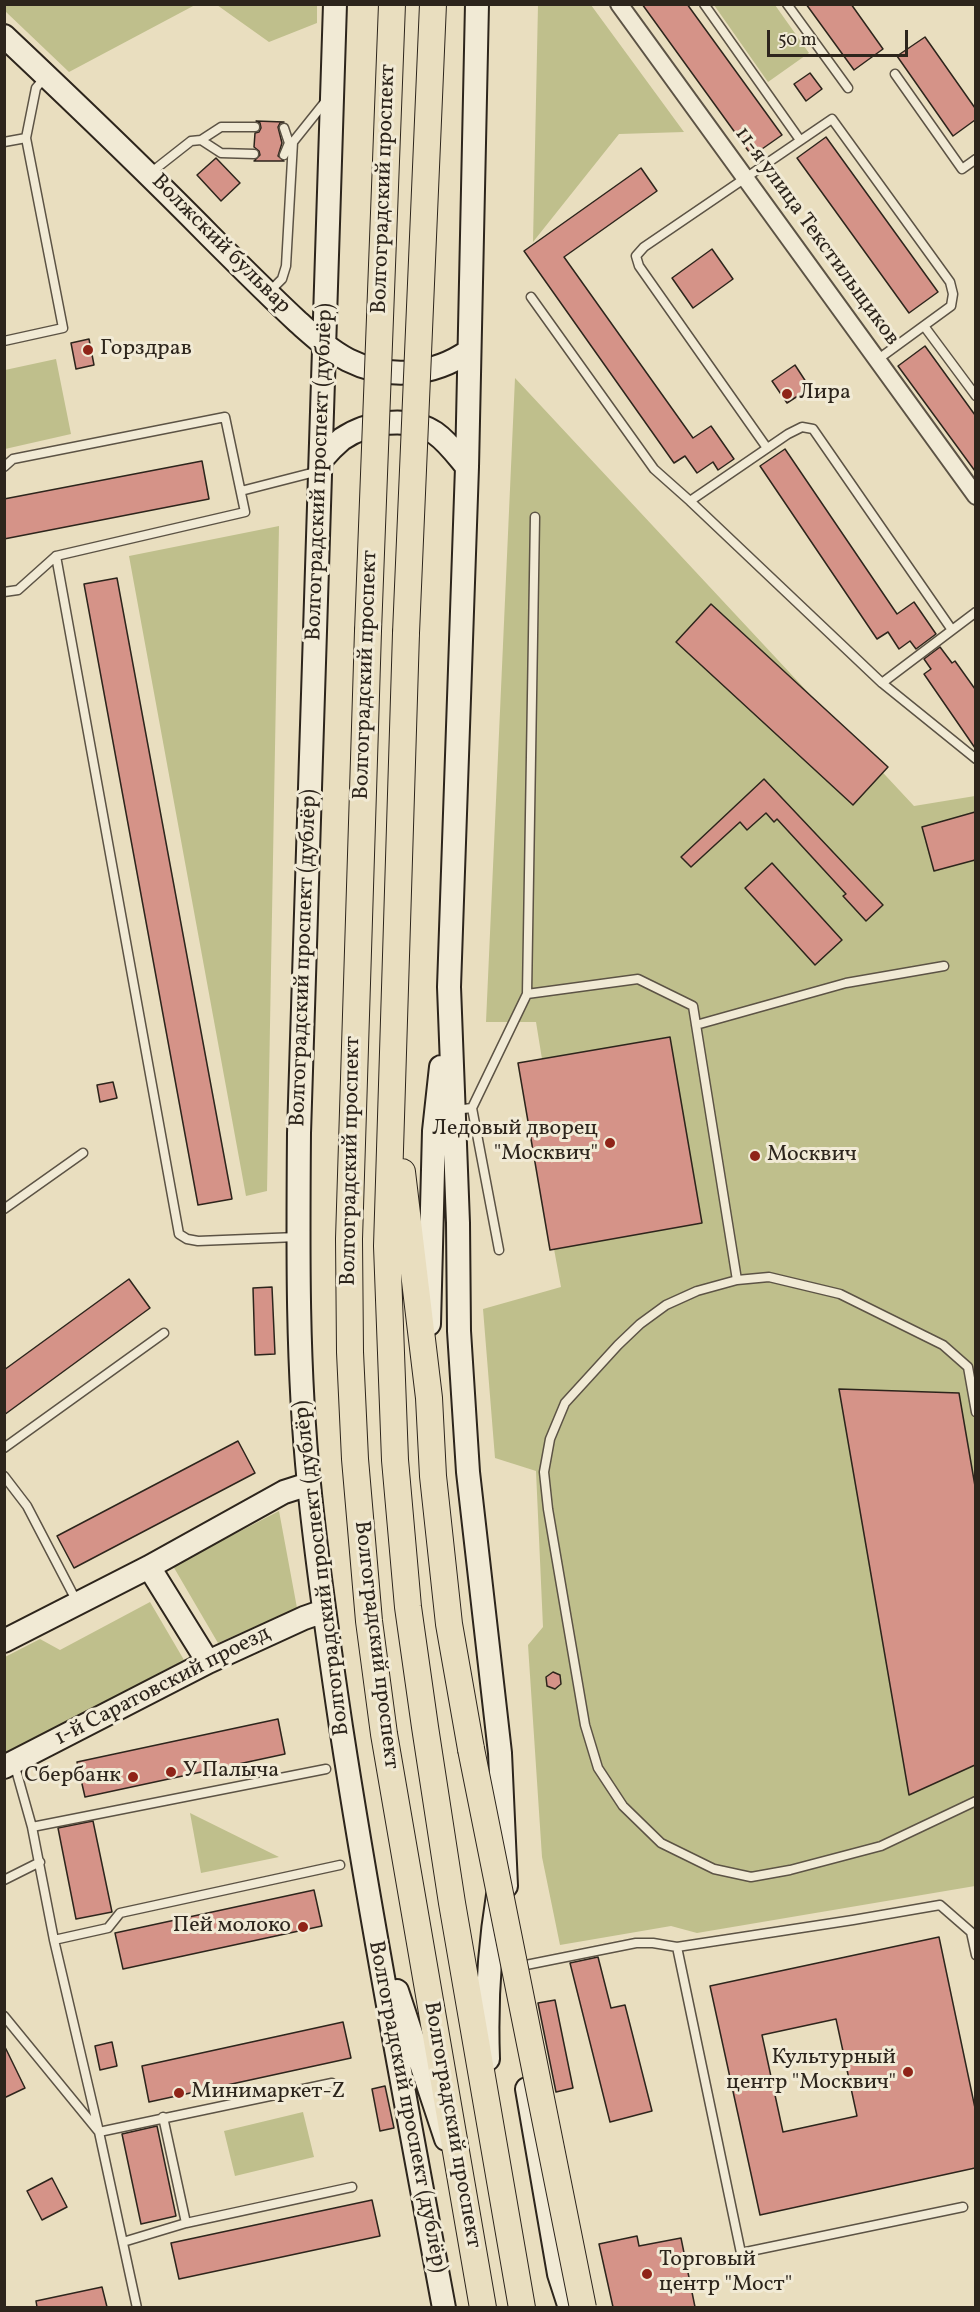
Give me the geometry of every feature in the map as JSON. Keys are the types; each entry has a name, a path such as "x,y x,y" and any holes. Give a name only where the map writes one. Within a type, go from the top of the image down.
{"main road":[{"name":"Волгоградский проспект (дублёр)","path":"335,4 299,1133 298,1237 303,1404 309,1484 324,1611 369,1906 444,2307"},
{"name":"Волгоградский проспект","path":"392,4 368,631 349,1239 350,1352 355,1459 369,1621 384,1734 483,2307"},
{"name":"Волгоградский проспект","path":"433,4 406,633 392,1084 388,1294 391,1393 399,1524 408,1607 443,1844 522,2307"},
{"path":"477,4 467,467 449,987 434,1131 429,1398 433,1476 449,1624 471,1749 583,2307"},
{"name":"Волжский бульвар","path":"4,36 149,174 268,294 324,345 349,361 388,372 410,373 444,366 469,351"},
{"path":"322,464 341,440 363,428 383,423 400,423 433,432 449,444 467,467"},
{"path":"449,987 463,1109 458,1223 459,1331 468,1472 500,1753 506,1849 507,1969 559,2274 570,2307"},
{"path":"392,1084 429,1398"},
{"path":"4,1641 78,1605 284,1492 309,1484"},
{"path":"149,1567 208,1662"},
{"name":"1-й Саратовский проезд","path":"9,1764 208,1662 324,1611"},
{"path":"491,2133 486,2009 490,1945 506,1849"},
{"name":"Волгоградский проспект (дублёр)","path":"369,1906 462,2188"}],"street":[{"name":"11-я улица Текстильщиков","path":"619,4 975,496"}],"lane":[{"path":"704,4 800,140"},
{"path":"788,4 848,88"},
{"path":"895,74 962,169 975,159"},
{"path":"4,341 63,328 26,138 36,87 46,75"},
{"path":"284,154 308,121 320,111 334,89"},
{"path":"767,448 639,266 636,256 644,247 832,119 950,282 953,294 951,306 877,360"},
{"path":"149,174 191,141 201,140 221,127 255,127"},
{"path":"268,294 282,279 286,266 291,142 284,128"},
{"path":"4,142 26,138"},
{"path":"201,140 221,153 254,154"},
{"path":"531,297 654,469 882,683 975,759"},
{"path":"924,326 975,396"},
{"path":"4,467 13,459 225,417 245,512 56,556 18,590 4,592"},
{"path":"690,501 802,427 813,429 952,630"},
{"path":"241,491 322,464"},
{"path":"499,1250 463,1109 527,994 534,516"},
{"path":"56,556 179,1234 187,1239 198,1240 298,1237"},
{"path":"882,683 975,612"},
{"path":"696,1025 846,983 944,966"},
{"path":"527,994 638,979 693,1006 737,1280"},
{"path":"4,1209 83,1154"},
{"path":"975,1412 972,1366 943,1345 840,1294 769,1277 737,1280 697,1291 666,1305 640,1324 565,1403 550,1439 544,1472 548,1509 585,1725 598,1768 623,1806 661,1843 714,1869 751,1877 790,1870 881,1846 975,1801"},
{"path":"4,1448 164,1333"},
{"path":"4,1476 27,1506 78,1605"},
{"path":"9,1764 33,1827 54,1940 137,2307"},
{"path":"33,1827 326,1769"},
{"path":"4,1880 40,1862"},
{"path":"54,1940 108,1928 120,1913 340,1865"},
{"path":"507,1969 636,1943 676,1947 940,1905 971,1932 975,1955"},
{"path":"676,1947 741,2253 963,2207"},
{"path":"4,2016 8,2027 99,2132"},
{"path":"99,2132 333,2083"},
{"path":"163,2117 186,2223"},
{"path":"123,2242 186,2223 352,2187"}],"green space":[{"path":"4,5 195,5 69,72 5,11"},
{"path":"217,5 317,5 317,23 269,42"},
{"path":"538,5 591,5 684,132 619,134 533,242"},
{"path":"714,5 775,5 809,53 768,82"},
{"path":"56,359 71,434 5,449 5,370"},
{"name":"Москвич","path":"515,378 914,806 975,796 975,1886 697,1933 671,1926 560,1945 542,1857 528,1645 543,1627 536,1471 495,1458 483,1309 561,1287 554,1249 542,1059 536,1022 486,1022"},
{"path":"279,526 267,1191 246,1196 129,556"},
{"path":"279,1511 297,1608 218,1643 173,1566"},
{"path":"150,1602 184,1660 5,1755 5,1657 40,1639 60,1650"},
{"path":"190,1813 279,1857 201,1873"},
{"path":"303,2112 314,2157 235,2176 224,2131"}],"building":[{"path":"642,4 687,4 782,135 752,156"},
{"path":"806,4 851,4 883,49 854,70"},
{"path":"925,37 975,108 975,120 953,136 897,56"},
{"path":"810,73 822,89 806,101 794,84"},
{"path":"256,121 284,122 278,127 282,143 278,156 284,161 254,161 260,155 254,147 255,133 261,128 260,123"},
{"path":"826,137 938,292 909,313 797,158"},
{"path":"216,158 240,183 221,201 197,175"},
{"path":"641,168 657,191 564,257 693,438 711,426 734,459 718,470 713,462 697,473 685,456 674,463 524,251"},
{"path":"712,249 733,279 693,308 672,278"},
{"path":"89,339 94,365 76,369 71,343"},
{"path":"925,346 975,415 975,471 898,366"},
{"path":"795,365 810,388 787,403 772,381"},
{"path":"785,449 897,614 914,602 936,634 916,649 910,641 899,649 888,632 877,639 760,466"},
{"path":"202,461 209,499 4,539 4,499"},
{"path":"117,578 232,1199 198,1205 84,584"},
{"path":"711,604 888,767 853,805 676,642"},
{"path":"940,647 952,663 955,661 975,689 975,748 924,674 931,669 924,659"},
{"path":"764,779 883,905 866,921 843,896 846,894 777,819 774,822 766,813 747,830 740,822 691,867 681,857"},
{"path":"975,812 975,860 934,871 922,827"},
{"path":"772,863 842,940 815,965 745,888"},
{"name":"Ледовый дворец \"Москвич\"","path":"670,1037 702,1223 550,1250 518,1063"},
{"path":"113,1082 117,1098 100,1102 97,1085"},
{"path":"129,1279 150,1308 4,1415 4,1370"},
{"path":"272,1287 275,1354 255,1355 253,1288"},
{"path":"839,1389 959,1393 975,1486 975,1765 909,1795"},
{"path":"238,1441 255,1473 74,1568 57,1536"},
{"path":"553,1672 560,1675 561,1684 555,1689 547,1686 546,1677"},
{"path":"278,1719 285,1754 85,1797 77,1762"},
{"path":"93,1821 112,1912 76,1919 58,1828"},
{"path":"314,1890 322,1926 123,1969 115,1933"},
{"name":"Культурный центр \"Москвич\"","path":"939,1937 975,2108 975,2168 760,2215 710,1986","holes":["836,2019 857,2116 783,2132 762,2035"]},
{"path":"598,1957 611,2008 625,2005 652,2111 610,2122 570,1963"},
{"path":"555,2000 573,2088 556,2092 538,2003"},
{"path":"343,2022 351,2058 149,2102 142,2066"},
{"path":"112,2042 117,2066 100,2070 95,2046"},
{"path":"4,2045 25,2088 4,2098"},
{"path":"385,2086 394,2128 380,2131 372,2089"},
{"path":"157,2126 176,2216 141,2224 122,2134"},
{"path":"52,2178 67,2207 42,2220 27,2191"},
{"path":"372,2200 380,2236 179,2279 171,2243"},
{"name":"Торговый центр \"Мост\"","path":"637,2236 639,2246 681,2238 695,2307 613,2307 599,2244"},
{"path":"102,2287 107,2307 37,2307 36,2301"}],"place":[{"name":"Горздрав","path":"88,350"},
{"name":"Лира","path":"787,394"},
{"name":"Ледовый дворец \"Москвич\"","path":"610,1143"},
{"name":"Москвич","path":"755,1156"},
{"name":"У Палыча","path":"171,1772"},
{"name":"Сбербанк","path":"133,1777"},
{"name":"Пей молоко","path":"303,1927"},
{"name":"Культурный центр \"Москвич\"","path":"908,2072"},
{"name":"Минимаркет-Z","path":"179,2093"},
{"name":"Торговый центр \"Мост\"","path":"647,2274"}]}
